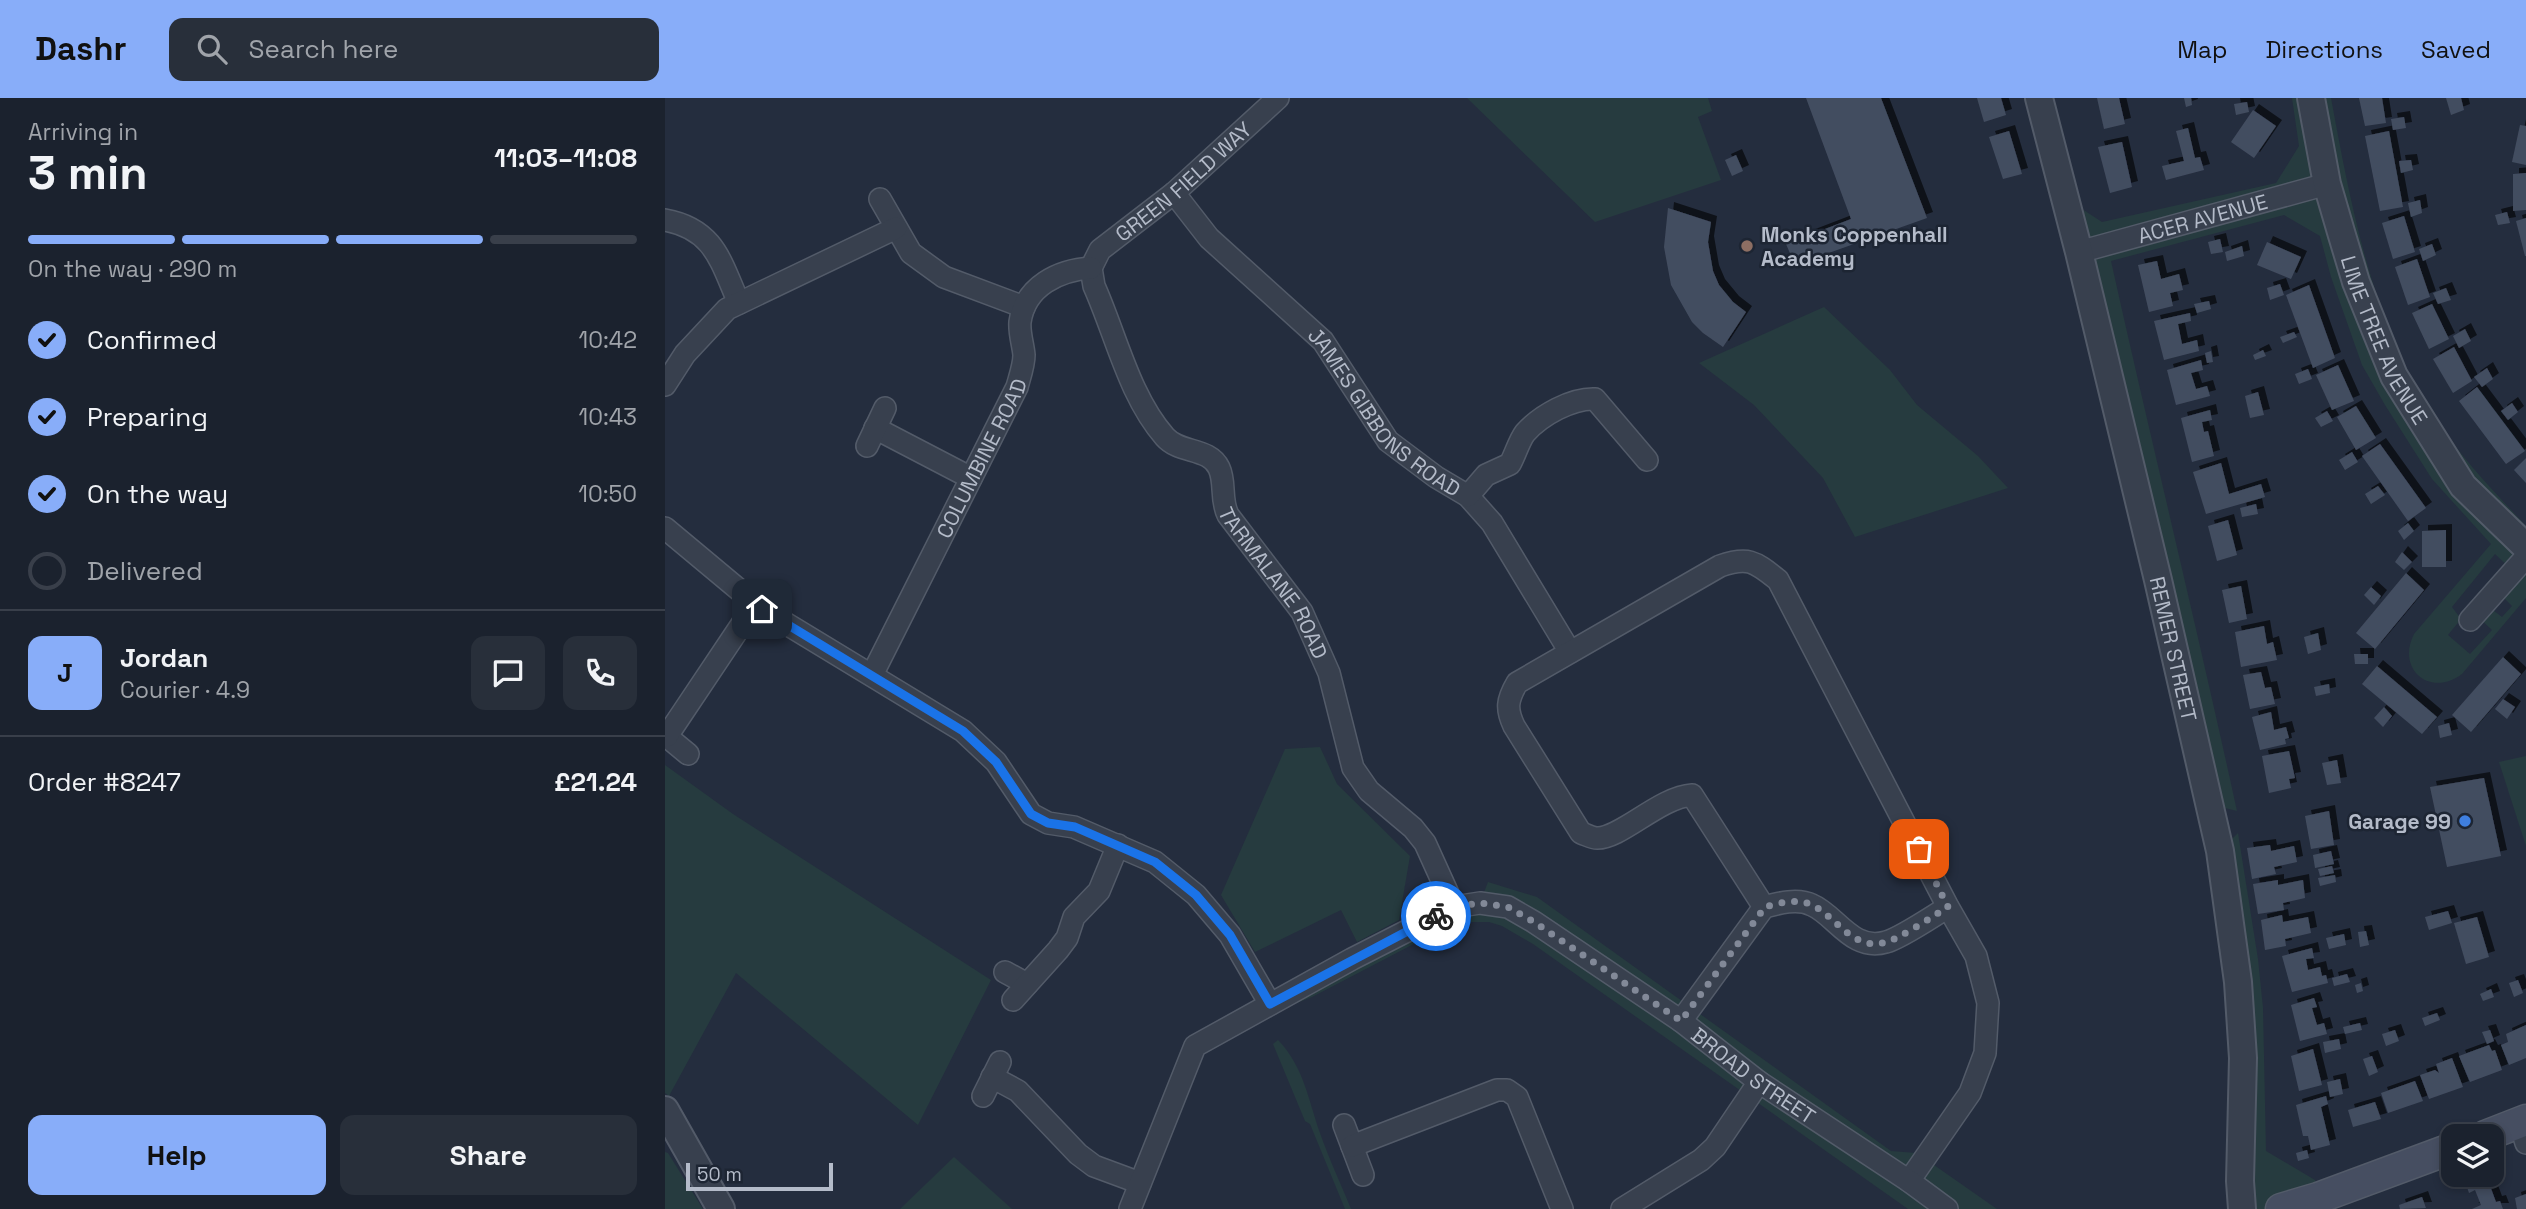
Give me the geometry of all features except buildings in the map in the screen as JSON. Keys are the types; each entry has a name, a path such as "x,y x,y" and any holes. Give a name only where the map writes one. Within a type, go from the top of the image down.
{"main road":[{"path":"2504,1132 2524,1128"},
{"path":"2281,1209 2441,1152"}],"street":[{"name":"GREEN FIELD WAY","path":"1091,268 1100,250 1174,193 1278,98"},
{"name":"REMER STREET","path":"2039,98 2158,580 2220,851 2238,982 2243,1058 2240,1181 2242,1209"},
{"name":"LIME TREE AVENUE","path":"2311,98 2327,184 2356,282 2395,376 2463,486 2526,547"},
{"name":"ACER AVENUE","path":"2079,252 2327,184"},
{"name":"JAMES GIBBONS ROAD","path":"1174,193 1209,238 1323,341 1388,441 1436,477 1468,496 1492,523 1570,652"},
{"path":"880,199 911,253 944,277 1024,307 1036,289 1055,276 1072,269 1091,268"},
{"path":"665,220 700,232 713,245 739,303"},
{"path":"665,385 685,354 727,309 896,228"},
{"name":"TARMALANE ROAD","path":"1091,268 1094,286 1138,396 1165,438 1178,447 1210,456 1219,469 1222,503 1228,515 1302,612 1333,685 1344,740 1353,768 1369,791 1413,828 1425,843 1454,907"},
{"name":"COLUMBINE ROAD","path":"872,675 1017,387 1024,358 1020,325 1024,307"},
{"path":"1468,496 1486,475 1510,464 1524,434 1565,404 1581,398 1595,398 1647,460"},
{"path":"885,408 871,437 971,478"},
{"path":"665,528 756,603 963,731 996,762 1031,814 1048,823 1075,827 1155,862 1196,895 1230,935 1270,1004"},
{"path":"2470,620 2526,557"},
{"path":"1765,907 1692,795 1677,796 1597,838 1581,833 1509,715 1508,699 1517,684 1720,566 1738,559 1758,564 1778,580 1976,956 1988,1003 1985,1052 1970,1093 1909,1181"},
{"path":"688,754 666,736 756,603"},
{"path":"1005,972 1020,992 1058,950 1067,938 1075,917 1099,891 1118,845"},
{"path":"1681,1021 1765,907 1780,902 1813,905 1840,928 1866,944 1887,942 1948,907"},
{"name":"BROAD STREET","path":"1130,1209 1195,1046 1454,907 1480,903 1508,907 1534,922 1681,1021 1759,1082 1947,1209"},
{"path":"992,1078 1019,1091 1078,1154 1094,1166 1140,1183"},
{"path":"1622,1209 1701,1160 1715,1147 1759,1082"},
{"path":"1352,1146 1497,1090 1507,1090 1517,1097 1562,1209"},
{"path":"665,1111 721,1209"},
{"path":"1344,1125 1363,1175"}],"green space":[{"path":"1467,98 1708,98 1712,111 1698,117 1721,180 1595,222"},
{"path":"2292,98 2331,98 2358,231 2385,318 2402,360 2449,438 2526,526 2526,598 2462,674 2450,681 2438,683 2419,676 2413,668 2409,658 2414,634 2491,544 2432,479 2362,365 2331,277 2320,236 2284,215 2111,261 2237,811 2209,804 2079,207 2102,222 2276,183 2299,146","holes":["2495,554 2519,577 2504,598 2512,606 2502,617 2485,604 2475,614 2492,630 2470,654 2448,635 2461,619 2452,607"]},
{"path":"1824,307 1890,370 1917,405 1978,456 2008,488 1855,537 1823,478 1754,405 1699,363"},
{"path":"1320,747 1337,784 1410,856 1399,920 1357,942 1341,910 1255,952 1221,895 1285,749"},
{"path":"2526,756 2526,846 2499,762"},
{"path":"665,765 733,814 991,980 918,1125 736,973 669,1096 665,1093"},
{"path":"2238,833 2263,1008 2266,1151 2315,1180 2318,1198 2281,1209 2242,1209 2220,851"},
{"path":"1488,882 1537,897 1891,1151 1929,1154 1934,1165 1997,1209 1908,1209 1533,944 1502,926 1489,922 1456,922 1312,997 1289,1006 1286,995 1480,903"},
{"path":"1278,1040 1300,1072 1324,1143 1351,1209 1345,1209 1310,1124 1305,1121 1273,1044"},
{"path":"665,1152 668,1153 703,1209 665,1209"},
{"path":"954,1157 1012,1209 900,1209"}],"way so far":[{"path":"1436,916 1454,907 1480,903 1508,907 1681,1021 1765,907 1780,902 1813,905 1840,928 1866,944 1887,942 1948,907 1919,849"}],"place":[{"name":"Monks Coppenhall Academy","path":"1747,246"},
{"name":"Garage 99","path":"2465,821"}],"route":[{"path":"762,609 963,731 996,762 1031,814 1048,823 1075,827 1155,862 1196,895 1230,935 1270,1004 1436,916"}]}
